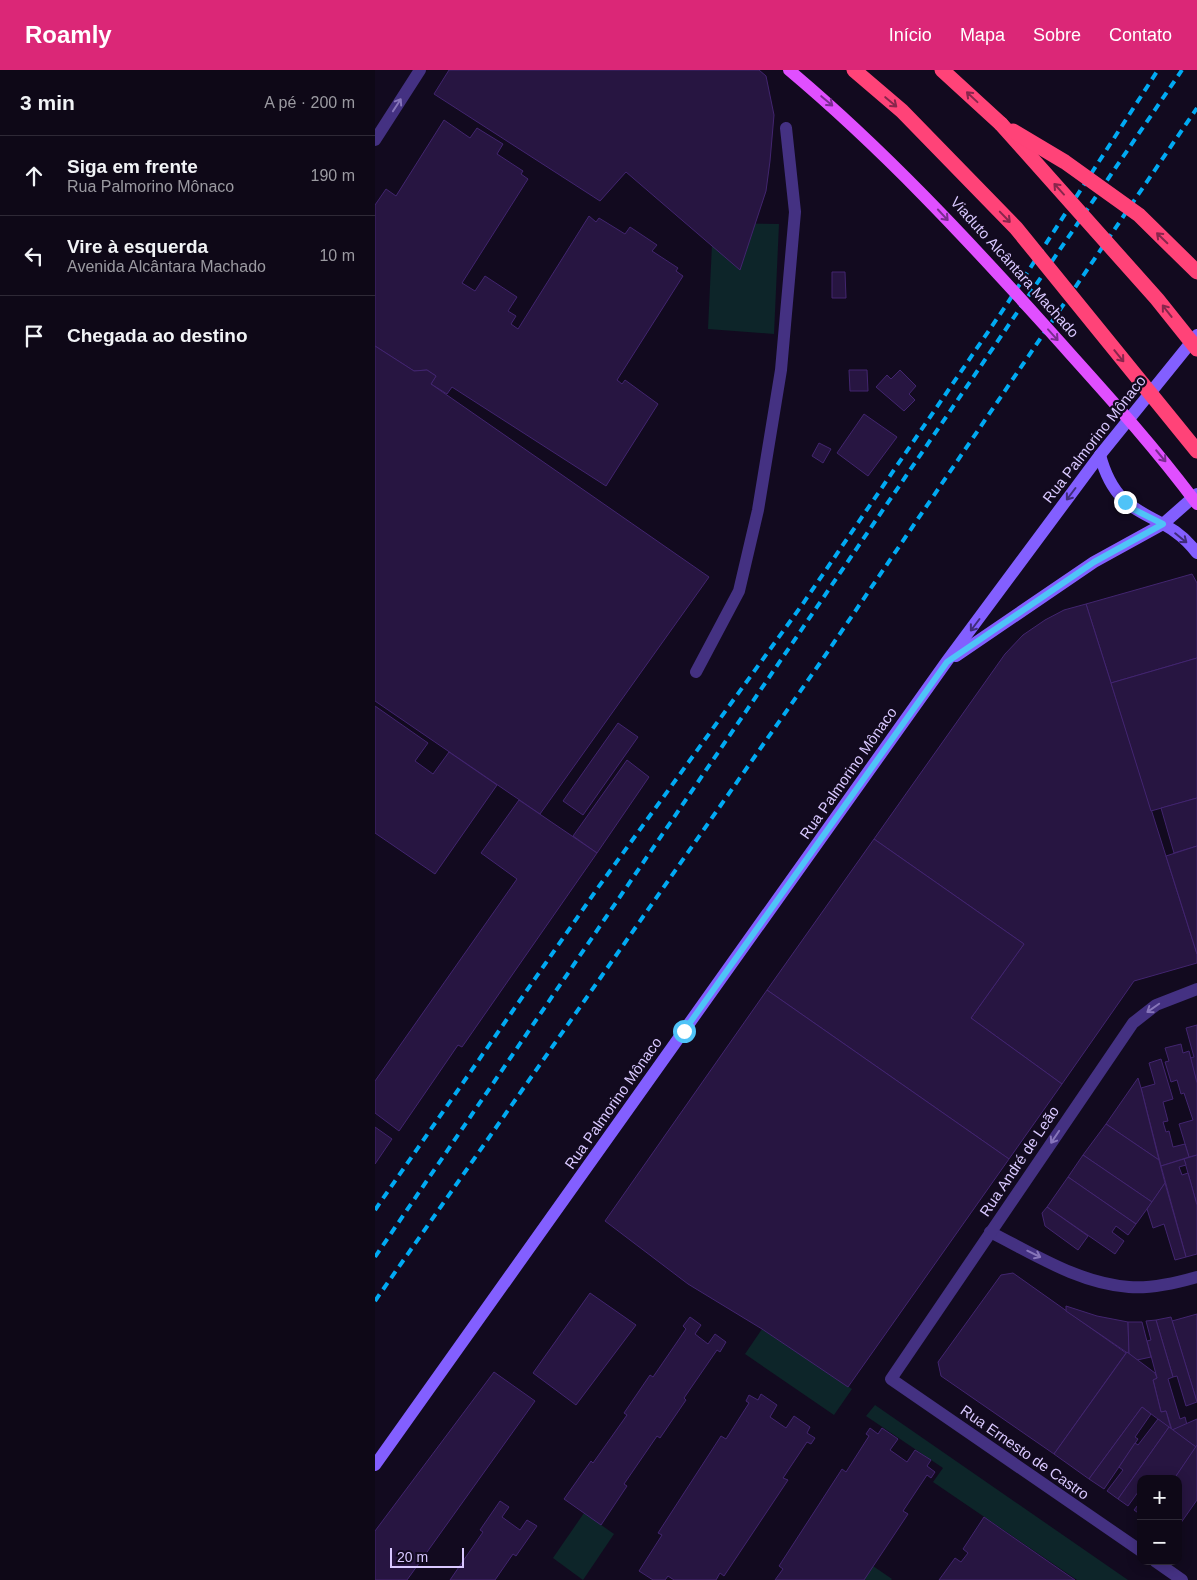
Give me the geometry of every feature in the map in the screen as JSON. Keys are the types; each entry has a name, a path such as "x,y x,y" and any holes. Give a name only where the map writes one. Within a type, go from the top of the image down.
{"highway":[{"name":"Viaduto Alcântara Machado","path":"854,70 901,111 1016,228 1197,451"},
{"path":"942,70 1001,124 1157,299 1197,349"},
{"path":"1001,124 1065,162 1139,215 1197,272"}],"main road":[{"name":"Viaduto Alcântara Machado","path":"789,70 837,110 930,200 1162,457 1197,504"}],"street":[{"path":"375,140 419,70"},
{"path":"696,672 739,591 758,510 780,380 795,212 786,128"},
{"name":"Rua Palmorino Mônaco","path":"375,1465 947,662 1101,455 1197,335"},
{"path":"1101,455 1106,475 1117,494 1133,509 1163,524 1181,537 1197,553"},
{"name":"Rua Palmorino Mônaco","path":"947,662 1094,562 1163,524 1197,494"},
{"name":"Rua André de Leão","path":"891,1379 1133,1023 1156,1005 1197,989"},
{"path":"990,1232 1083,1278 1129,1288 1171,1284 1197,1277"},
{"name":"Rua Ernesto de Castro","path":"891,1379 1137,1549"},
{"path":"1161,1565 1182,1580"}],"green space":[{"path":"713,223 779,224 774,334 708,329"},
{"path":"762,1329 852,1389 834,1415 745,1354"},
{"path":"875,1405 1128,1580 1077,1580 933,1482 943,1468 866,1416"},
{"path":"584,1513 614,1534 583,1580 553,1558"},
{"path":"873,1566 892,1579 864,1580"}],"building":[{"path":"449,70 759,70 766,76 774,115 770,161 766,191 740,270 626,172 600,201 434,94"},
{"path":"444,120 470,138 477,128 503,144 497,154 523,171 521,174 528,179 462,283 475,291 485,276 517,297 508,311 516,316 511,324 518,329 589,216 596,222 599,218 625,234 630,227 657,245 652,251 678,268 676,271 683,276 617,380 622,384 625,380 658,404 606,486 452,387 447,394 431,384 436,376 427,370 414,371 375,346 375,205 386,189 396,196"},
{"path":"832,272 845,272 846,298 832,298"},
{"path":"375,346 414,371 427,370 436,376 431,384 709,577 540,814 375,701"},
{"path":"849,370 867,370 868,391 850,391"},
{"path":"900,370 916,386 909,394 915,400 904,411 876,387 887,375 891,379"},
{"path":"864,414 897,437 868,476 837,453"},
{"path":"819,443 831,449 823,463 812,456"},
{"path":"1192,574 1197,583 1197,658 1111,683 1086,604"},
{"path":"1086,604 1197,954 1197,963 1134,981 1062,1084 971,1018 1024,944 874,839 1005,654 1023,635 1045,620 1064,610"},
{"path":"1197,658 1197,798 1151,811 1111,683"},
{"path":"375,706 428,743 415,761 433,774 449,752 497,785 435,874 375,833"},
{"path":"618,723 638,737 583,815 563,801"},
{"path":"627,760 649,777 597,853 573,836"},
{"path":"1197,798 1197,846 1174,853 1161,808"},
{"path":"519,800 597,853 462,1047 458,1045 399,1131 375,1113 375,1081 517,879 481,853"},
{"path":"874,839 1024,944 971,1018 1062,1084 1009,1159 767,990"},
{"path":"1197,846 1197,954 1166,856"},
{"path":"767,990 1009,1159 848,1387 762,1329 688,1284 605,1221"},
{"path":"1197,1025 1197,1083 1190,1058 1194,1057 1186,1028"},
{"path":"1181,1044 1183,1053 1189,1051 1197,1083 1197,1155 1189,1157 1179,1124 1193,1120 1184,1093 1181,1094 1177,1080 1171,1082 1165,1062 1169,1061 1165,1048"},
{"path":"1161,1059 1173,1099 1163,1102 1168,1121 1163,1122 1166,1132 1169,1131 1173,1147 1185,1144 1189,1157 1161,1166 1141,1088 1155,1084 1149,1063"},
{"path":"1138,1078 1141,1088 1159,1160 1106,1124"},
{"path":"1106,1124 1159,1160 1165,1183 1152,1202 1083,1155"},
{"path":"375,1127 392,1139 375,1164"},
{"path":"1083,1155 1152,1202 1136,1224 1068,1177"},
{"path":"1197,1155 1197,1205 1184,1159"},
{"path":"1184,1159 1186,1165 1179,1167 1182,1175 1188,1173 1197,1205 1197,1254 1186,1257 1161,1166"},
{"path":"1068,1177 1136,1224 1128,1235 1116,1226 1112,1232 1124,1241 1115,1254 1047,1207"},
{"path":"1165,1183 1186,1257 1175,1260 1164,1224 1153,1228 1147,1209"},
{"path":"1047,1207 1088,1236 1078,1250 1045,1226 1042,1213"},
{"path":"1013,1273 1126,1353 1054,1454 941,1376 938,1362 1001,1275"},
{"path":"590,1293 636,1325 576,1405 533,1373"},
{"path":"1066,1306 1097,1316 1128,1322 1129,1354 1066,1311"},
{"path":"1197,1314 1197,1402 1172,1321"},
{"path":"690,1317 701,1325 695,1334 708,1344 715,1334 726,1342 720,1352 717,1350 684,1398 686,1400 660,1438 657,1436 624,1484 627,1486 601,1525 564,1499 591,1461 593,1463 627,1415 624,1413 650,1375 653,1377 686,1329 683,1326"},
{"path":"1171,1317 1197,1402 1186,1406 1177,1376 1173,1377 1156,1320"},
{"path":"1156,1320 1173,1377 1168,1379 1180,1419 1185,1417 1187,1425 1172,1430 1166,1411 1161,1412 1153,1380 1157,1378 1147,1341 1151,1340 1146,1321"},
{"path":"1128,1322 1142,1322 1151,1357 1137,1360 1129,1354"},
{"path":"1127,1352 1155,1373 1157,1378 1153,1380 1161,1412 1166,1411 1171,1429 1142,1407 1089,1479 1054,1454"},
{"path":"494,1372 535,1401 407,1580 375,1580 375,1531"},
{"path":"761,1394 777,1405 770,1417 786,1428 794,1416 810,1427 807,1433 815,1438 811,1444 807,1442 783,1478 788,1480 724,1576 720,1573 716,1580 674,1580 668,1576 665,1580 653,1580 639,1571 662,1535 658,1533 721,1436 726,1439 749,1403 746,1401 749,1395 758,1400"},
{"path":"1142,1407 1151,1414 1135,1437 1138,1439 1104,1489 1089,1479"},
{"path":"1158,1419 1169,1427 1118,1499 1107,1491 1123,1470 1119,1467 1135,1443 1138,1445"},
{"path":"1197,1419 1197,1445 1196,1447 1172,1430"},
{"path":"1169,1427 1196,1447 1177,1475 1137,1475 1137,1494 1128,1506 1118,1499"},
{"path":"870,1428 878,1434 882,1428 898,1439 890,1450 907,1462 915,1450 931,1460 927,1466 935,1472 931,1478 927,1475 903,1511 908,1514 864,1580 775,1580 783,1569 779,1566 842,1469 846,1472 869,1436 866,1434"},
{"path":"1197,1445 1197,1500 1182,1521 1182,1475 1177,1475"},
{"path":"500,1501 509,1507 502,1517 520,1530 527,1520 537,1526 516,1556 513,1554 495,1580 450,1580 483,1532 480,1530"},
{"path":"984,1517 1075,1580 939,1580 955,1558 961,1562 968,1553 963,1549"}],"railway":[{"path":"375,1210 597,889 802,605 1007,304 1158,70"},
{"path":"375,1257 1182,70"},
{"path":"375,1301 820,663 1197,108"}],"route":[{"path":"684,1031 947,662 1094,562 1163,524 1133,509 1125,502"}]}
